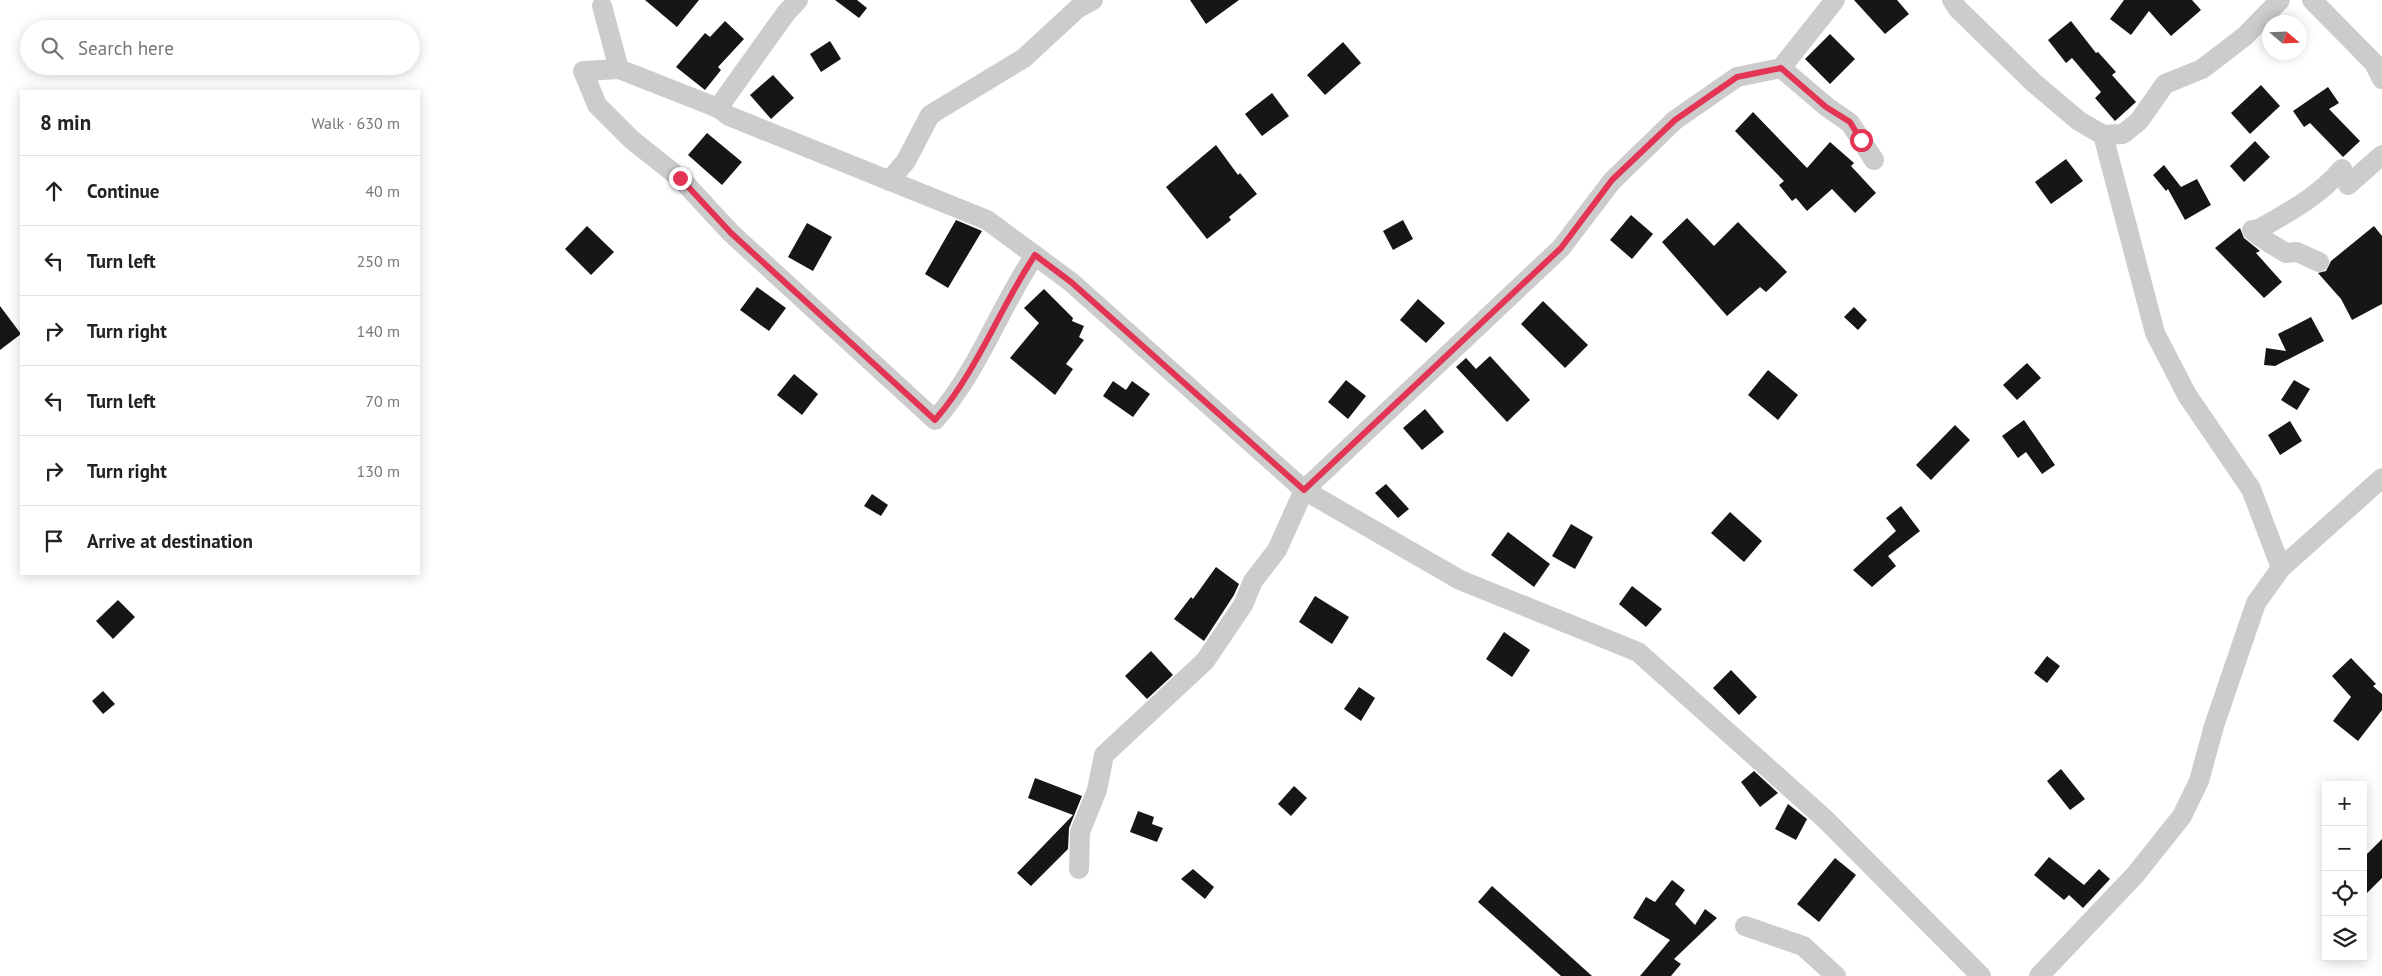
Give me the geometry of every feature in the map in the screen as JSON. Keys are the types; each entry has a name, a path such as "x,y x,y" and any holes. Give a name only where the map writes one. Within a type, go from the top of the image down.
{"street":[{"path":"718,108 786,13 798,0"},
{"path":"889,181 906,160 930,115 1024,58 1077,9 1093,0"},
{"path":"1078,869 1080,832 1097,790 1104,755 1205,661 1243,604 1254,581 1277,550 1304,490 1561,248 1612,180 1675,120 1737,77 1781,68 1835,0"},
{"path":"1952,0 1958,9 2034,83 2079,121 2103,135 2123,134 2139,122 2165,84 2202,70 2244,36 2280,0"},
{"path":"2312,0 2374,63 2382,79"},
{"path":"598,2 619,69"},
{"path":"1781,68 1826,107 1850,122 1874,160"},
{"path":"1035,255 1015,286 1000,320 972,369 954,397 935,420 731,233 680,178 632,140 597,105 583,71 619,69 718,108 729,116 987,220 1035,255 1071,282 1304,490 1460,580 1638,652 1824,819 1981,976"},
{"path":"2103,135 2155,333 2187,395 2251,489 2281,568"},
{"path":"2319,262 2297,252 2286,253 2271,243 2262,240 2252,230 2259,229 2303,204 2330,183 2342,169 2348,185 2382,155"},
{"path":"2039,976 2134,875 2182,816 2199,781 2214,726 2256,603 2281,568 2382,478"},
{"path":"1745,926 1803,946 1836,976"}],"building":[{"path":"645,0 699,0 677,27"},
{"path":"835,0 857,0 867,8 859,18"},
{"path":"1190,0 1239,0 1206,24"},
{"path":"1854,0 1897,0 1909,14 1885,34"},
{"path":"2124,0 2192,0 2201,10 2171,36 2149,11 2131,35 2110,19"},
{"path":"725,21 744,39 718,67 721,70 705,90 676,67 705,33 710,37"},
{"path":"2071,21 2096,53 2098,52 2116,72 2112,75 2136,102 2115,121 2095,98 2101,92 2072,58 2066,63 2048,40"},
{"path":"1830,34 1855,59 1830,84 1805,59"},
{"path":"830,41 841,59 821,72 810,54"},
{"path":"1343,42 1361,63 1325,95 1307,75"},
{"path":"773,75 794,98 771,119 750,95"},
{"path":"2261,85 2280,106 2250,134 2231,113"},
{"path":"2328,87 2339,103 2329,109 2360,141 2343,157 2310,123 2304,127 2293,111"},
{"path":"1272,93 1289,116 1262,136 1245,114"},
{"path":"1753,112 1807,168 1830,142 1854,163 1851,166 1876,193 1855,213 1832,189 1807,211 1796,198 1792,201 1779,185 1784,181 1735,131"},
{"path":"707,133 742,162 722,185 688,155"},
{"path":"2255,141 2270,157 2244,182 2230,166"},
{"path":"1216,145 1238,175 1240,173 1257,194 1229,217 1231,220 1207,239 1166,187"},
{"path":"2066,159 2083,181 2051,204 2035,182"},
{"path":"2164,165 2181,187 2197,179 2211,205 2185,220 2168,189 2166,191 2153,175"},
{"path":"1631,215 1653,234 1632,259 1610,240"},
{"path":"1687,218 1714,246 1738,222 1787,272 1766,292 1760,287 1727,316 1662,242"},
{"path":"956,220 982,231 948,288 925,274"},
{"path":"1403,220 1413,239 1393,250 1383,231"},
{"path":"807,223 832,237 813,271 788,257"},
{"path":"587,226 614,252 591,275 565,249"},
{"path":"2374,226 2382,236 2382,304 2352,320 2341,299 2318,273 2326,271 2331,261"},
{"path":"2240,228 2244,238 2260,251 2256,253 2282,282 2264,298 2215,248"},
{"path":"757,287 786,308 769,331 740,310"},
{"path":"1044,289 1073,318 1072,321 1084,326 1079,337 1084,340 1066,364 1073,369 1055,395 1010,358 1039,323 1024,308"},
{"path":"1418,299 1445,323 1426,343 1400,320"},
{"path":"1543,301 1588,345 1565,368 1521,324"},
{"path":"0,306 20,335 0,350"},
{"path":"1854,307 1867,320 1858,330 1844,317"},
{"path":"2311,317 2324,341 2275,366 2264,365 2266,348 2286,351 2278,334"},
{"path":"1490,356 1530,400 1507,422 1456,367 1466,358 1476,369"},
{"path":"2027,363 2041,378 2017,400 2003,385"},
{"path":"1768,370 1798,395 1778,420 1748,395"},
{"path":"794,374 818,394 802,415 777,395"},
{"path":"1346,380 1366,396 1348,419 1328,402"},
{"path":"2294,380 2310,389 2297,410 2281,400"},
{"path":"1113,381 1126,390 1132,381 1150,394 1133,417 1103,396"},
{"path":"1425,409 1444,432 1422,450 1403,428"},
{"path":"2024,420 2055,465 2042,474 2026,452 2018,458 2002,436"},
{"path":"2290,421 2302,441 2280,455 2268,435"},
{"path":"1955,425 1970,440 1931,480 1916,465"},
{"path":"1386,484 1409,509 1398,518 1375,493"},
{"path":"872,494 888,505 881,516 864,506"},
{"path":"1901,506 1920,531 1888,556 1896,566 1872,587 1853,570 1896,531 1886,518"},
{"path":"1730,512 1762,541 1744,562 1711,533"},
{"path":"1571,524 1593,537 1575,569 1552,556"},
{"path":"1508,532 1550,564 1534,587 1491,555"},
{"path":"1216,567 1239,584 1204,641 1174,619 1191,597 1193,599"},
{"path":"1632,586 1662,609 1646,627 1619,604"},
{"path":"1315,596 1349,617 1332,644 1299,622"},
{"path":"118,600 135,617 113,639 96,621"},
{"path":"1504,632 1530,650 1512,677 1486,659"},
{"path":"1151,651 1173,675 1147,699 1125,676"},
{"path":"2047,656 2060,666 2047,683 2034,673"},
{"path":"2351,658 2376,684 2373,686 2382,694 2382,710 2358,741 2333,721 2351,697 2332,676"},
{"path":"1731,670 1757,697 1739,715 1713,688"},
{"path":"1359,687 1375,698 1361,721 1344,709"},
{"path":"103,691 115,704 103,714 92,701"},
{"path":"2061,769 2085,799 2070,810 2047,781"},
{"path":"1754,771 1778,793 1760,807 1741,782"},
{"path":"1035,778 1082,796 1069,828 1068,849 1031,886 1017,873 1073,815 1028,798"},
{"path":"1294,786 1307,798 1291,816 1278,804"},
{"path":"1788,804 1807,819 1796,840 1775,829"},
{"path":"1138,811 1154,817 1152,824 1163,828 1157,842 1130,832"},
{"path":"2382,839 2382,878 2367,893 2367,871 2367,854"},
{"path":"2049,857 2084,885 2099,869 2110,879 2083,908 2069,895 2064,900 2034,875"},
{"path":"1835,858 1856,875 1819,922 1797,904"},
{"path":"1193,869 1214,887 1205,899 1181,879"},
{"path":"1672,880 1685,890 1675,904 1695,925 1705,909 1717,918 1674,959 1681,964 1671,976 1640,976 1670,940 1633,918 1646,897 1655,902"},
{"path":"1492,886 1592,976 1561,976 1478,902"}],"route":[{"path":"680,178 731,233 935,420 954,397 972,369 1000,320 1015,286 1035,255 1071,282 1304,490 1561,248 1612,180 1675,120 1737,77 1781,68 1826,107 1850,122 1861,140"}]}
